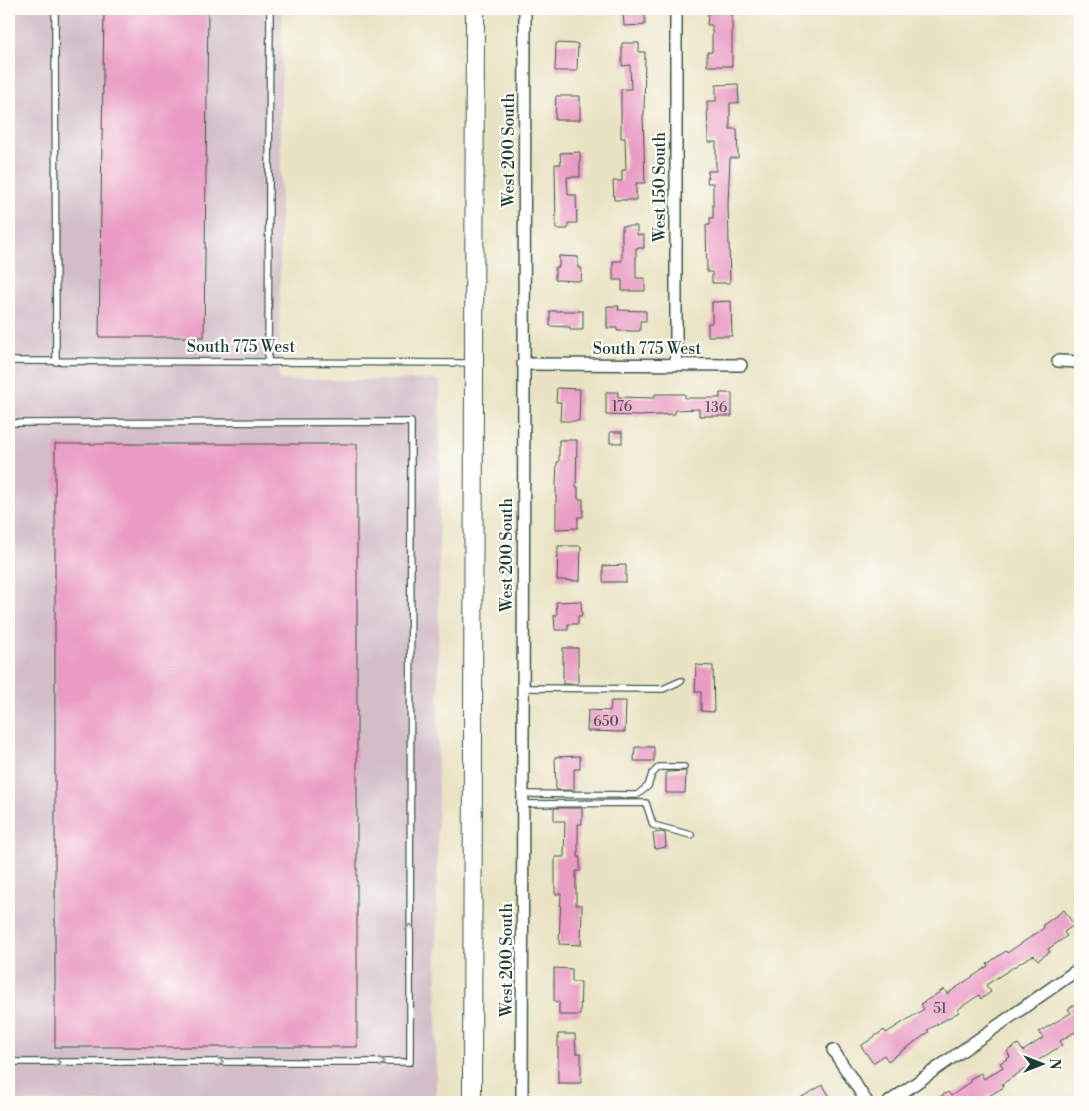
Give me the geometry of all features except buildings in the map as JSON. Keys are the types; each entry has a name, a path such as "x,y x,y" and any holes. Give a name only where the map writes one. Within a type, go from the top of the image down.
{"main road":[{"path":"472,1102 475,9"}],"street":[{"name":"West 200 South","path":"522,1102 525,9"},
{"name":"West 150 South","path":"676,9 676,364"},
{"path":"1058,361 1080,362"},
{"name":"South 775 West","path":"523,364 741,364"},
{"path":"889,1102 1080,968"},
{"path":"832,1050 867,1102"}],"lane":[{"path":"55,9 56,362"},
{"path":"268,362 270,9"},
{"name":"South 775 West","path":"9,361 474,363"},
{"path":"9,423 411,422 410,1062 9,1062"},
{"path":"523,688 663,688 681,681"},
{"path":"522,799 638,795 648,786 652,774 659,767 684,767"},
{"path":"522,799 646,803 653,825 691,834"}],"shaded area":[{"path":"9,9 282,9 279,380 440,380 436,1102 9,1102"}]}
